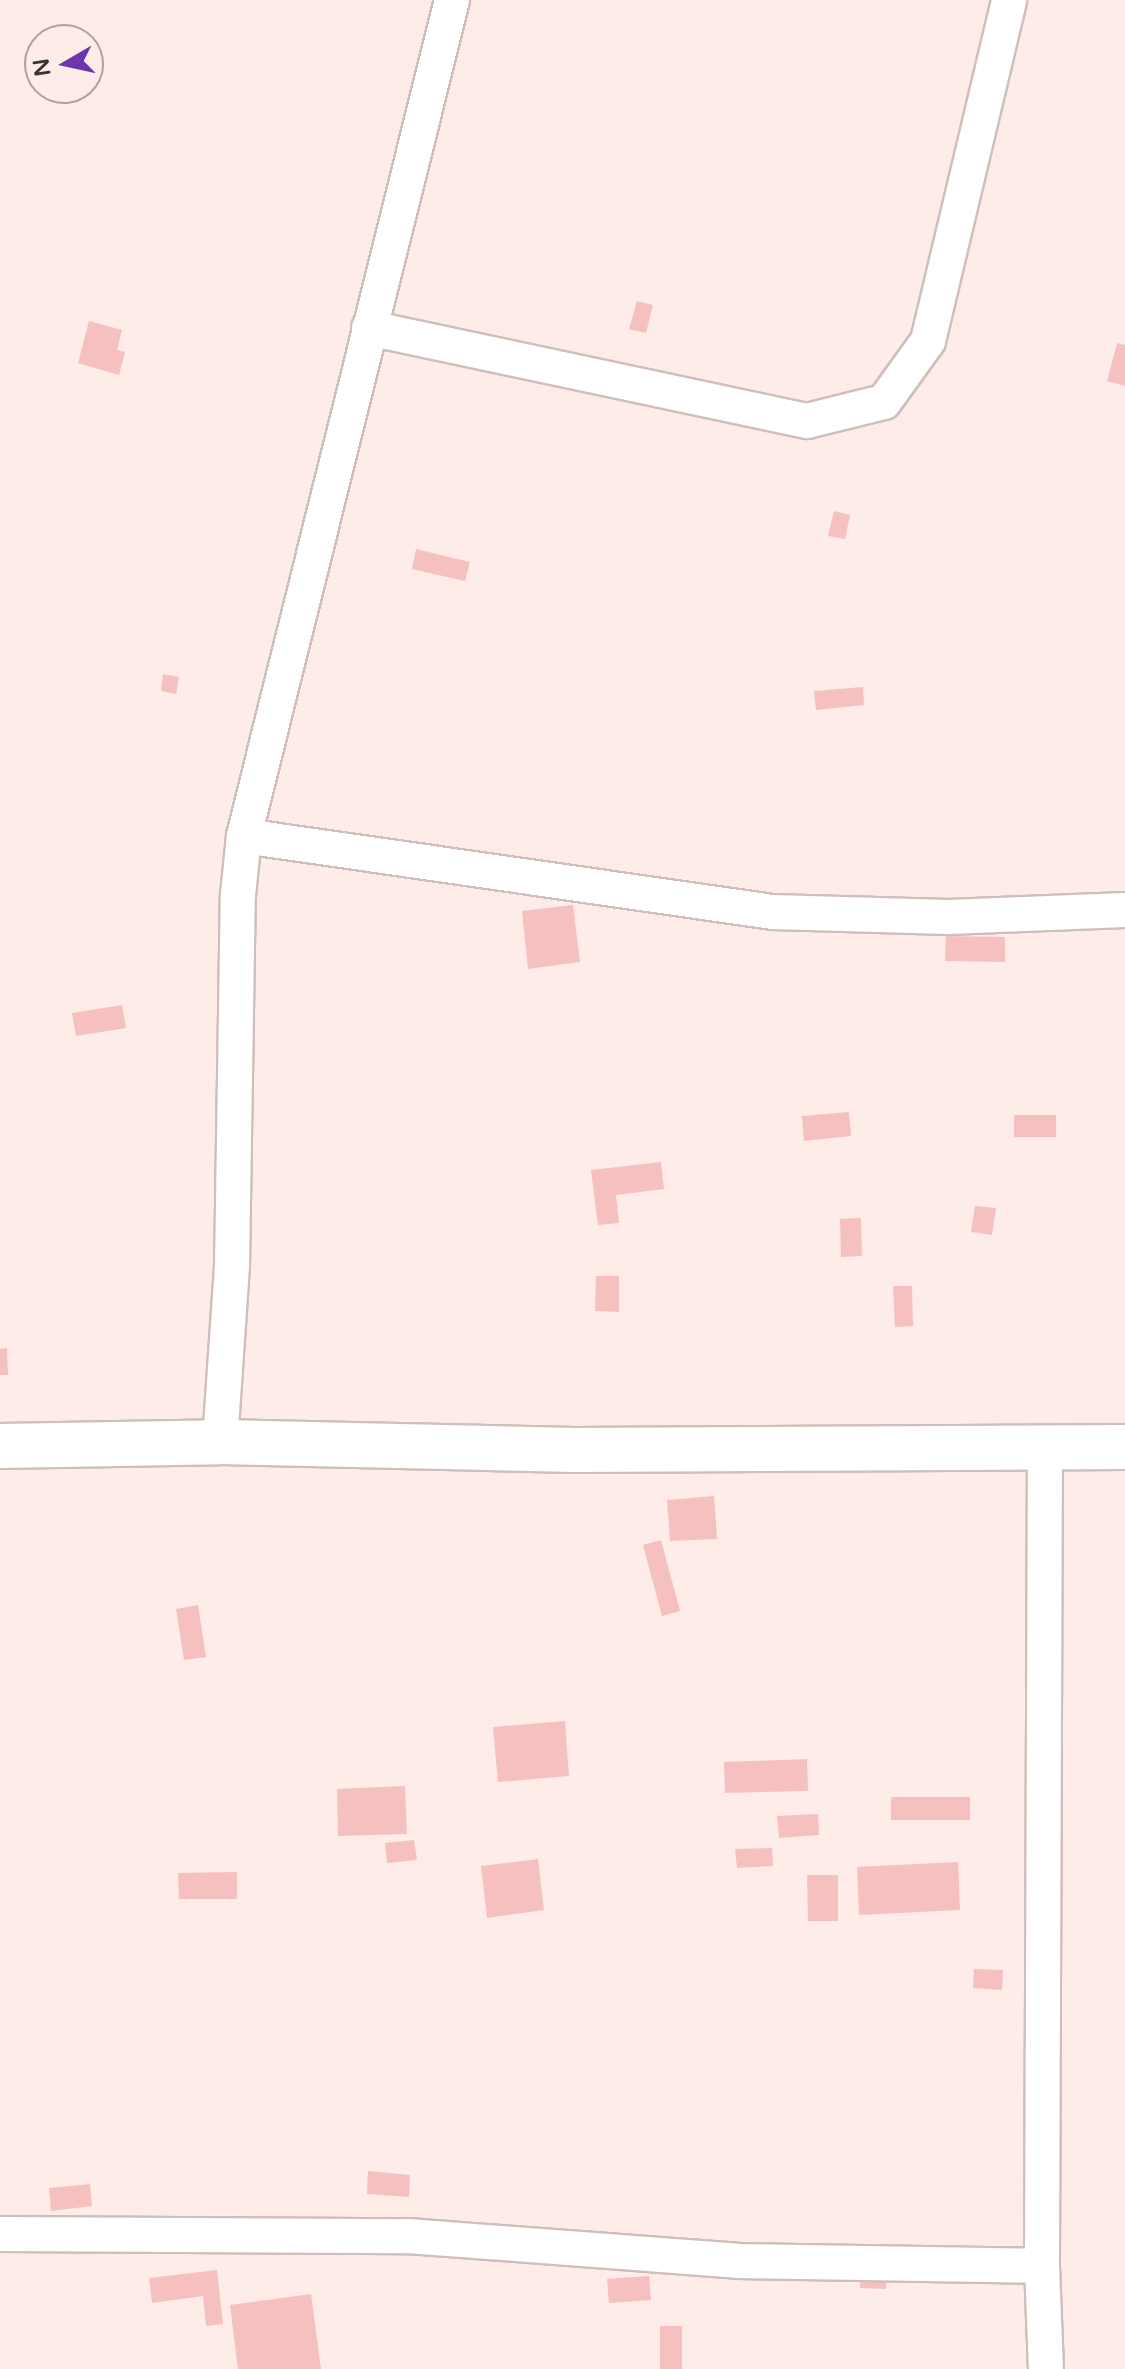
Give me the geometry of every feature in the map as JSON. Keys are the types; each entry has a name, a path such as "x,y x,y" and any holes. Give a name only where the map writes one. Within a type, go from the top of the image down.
{"street":[{"path":"220,1442 232,1266 238,895 244,836 452,0"},
{"path":"369,328 807,421 884,402 928,341 1009,0"},
{"path":"244,836 773,912 948,917 1125,910"},
{"path":"0,1446 220,1442 574,1450 1045,1444 1125,1447"},
{"path":"1045,1444 1042,2266 1046,2369"},
{"path":"0,2234 408,2236 737,2261 1042,2266"}],"building":[{"path":"637,301 653,305 646,333 629,329"},
{"path":"89,321 122,330 117,350 125,352 119,375 78,363"},
{"path":"1117,343 1125,345 1125,386 1107,381"},
{"path":"834,511 850,515 845,539 828,536"},
{"path":"416,549 470,562 465,581 412,569"},
{"path":"163,674 179,677 176,694 161,691"},
{"path":"863,687 864,705 816,710 814,691"},
{"path":"573,905 580,962 528,969 522,911"},
{"path":"946,936 1005,937 1005,962 945,961"},
{"path":"122,1005 126,1028 76,1036 72,1013"},
{"path":"849,1112 851,1136 804,1141 802,1116"},
{"path":"1014,1115 1056,1115 1056,1137 1014,1137"},
{"path":"661,1162 664,1189 616,1195 619,1223 598,1225 591,1170"},
{"path":"975,1206 996,1208 992,1235 971,1232"},
{"path":"861,1218 862,1256 841,1257 840,1219"},
{"path":"596,1276 619,1276 619,1312 595,1311"},
{"path":"893,1286 912,1286 913,1326 895,1327"},
{"path":"7,1348 8,1375 0,1375 0,1349"},
{"path":"714,1496 717,1539 670,1541 667,1500"},
{"path":"661,1540 680,1611 662,1616 643,1545"},
{"path":"198,1605 206,1657 184,1660 176,1609"},
{"path":"565,1721 569,1776 498,1782 493,1727"},
{"path":"807,1759 808,1791 725,1793 724,1762"},
{"path":"405,1786 407,1834 338,1836 337,1789"},
{"path":"891,1797 970,1797 970,1820 891,1820"},
{"path":"818,1814 819,1835 779,1838 777,1816"},
{"path":"414,1840 417,1860 387,1863 385,1843"},
{"path":"772,1848 773,1866 737,1868 735,1849"},
{"path":"538,1859 544,1910 487,1918 481,1866"},
{"path":"958,1862 960,1910 859,1915 857,1867"},
{"path":"237,1872 237,1899 179,1899 178,1873"},
{"path":"807,1875 838,1875 838,1921 808,1921"},
{"path":"974,1969 1003,1970 1002,1990 973,1988"},
{"path":"368,2171 410,2175 409,2197 367,2194"},
{"path":"90,2184 92,2206 51,2211 49,2188"},
{"path":"861,2263 887,2264 886,2289 860,2288"},
{"path":"217,2270 223,2324 206,2326 203,2296 152,2303 149,2278"},
{"path":"649,2276 651,2300 609,2303 607,2279"},
{"path":"311,2294 321,2369 238,2369 230,2305"},
{"path":"660,2326 682,2326 682,2369 660,2369"}]}
